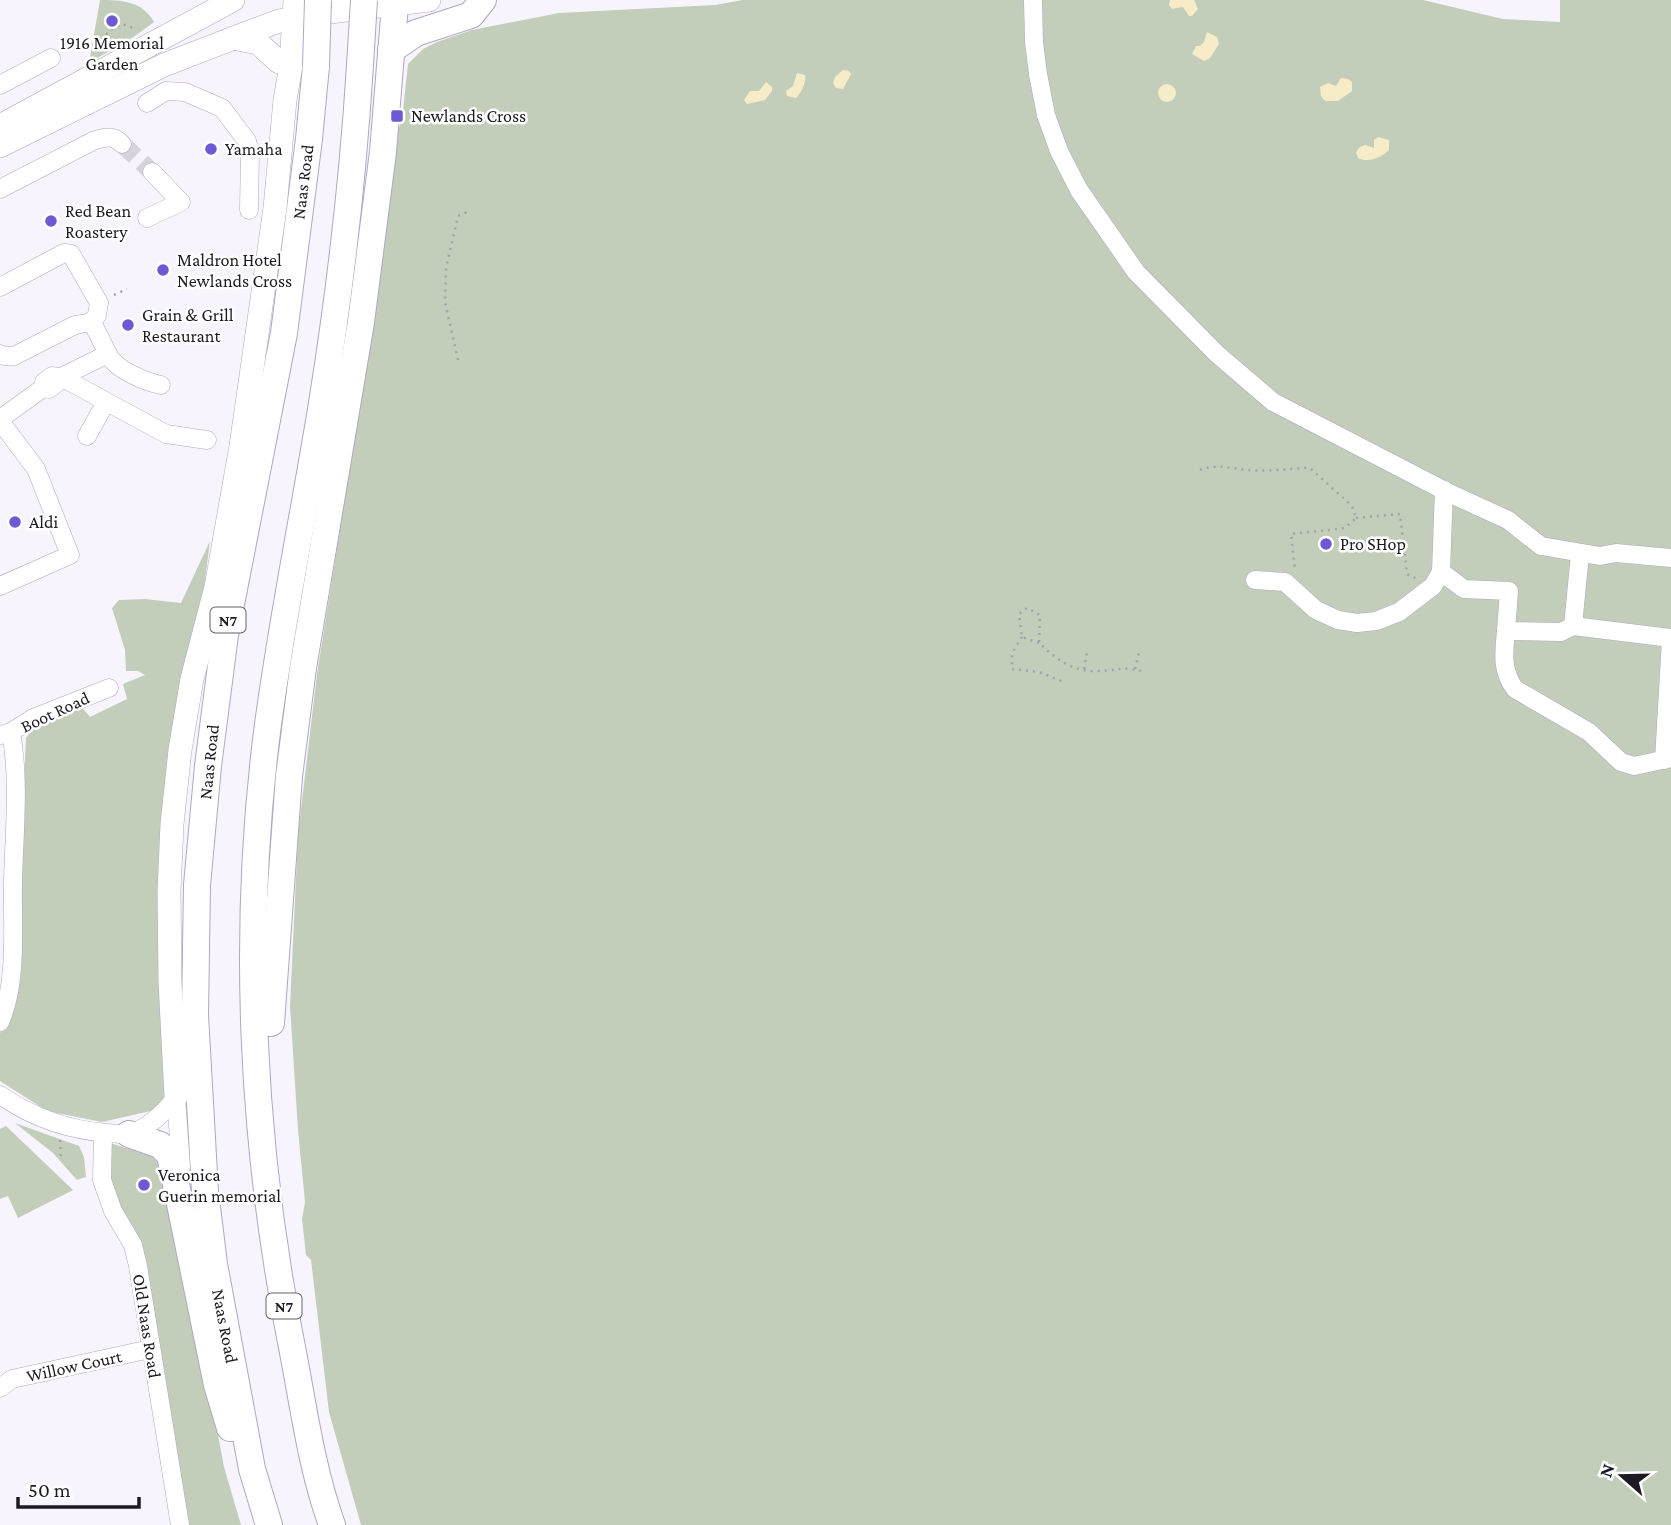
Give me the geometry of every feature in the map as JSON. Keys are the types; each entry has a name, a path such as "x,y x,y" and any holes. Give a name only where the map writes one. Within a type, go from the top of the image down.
{"highway":[{"name":"Naas Road","path":"269,1525 252,1469 214,1264 204,1179 195,1015 197,886 208,766 225,635 285,333 316,66 318,0"},
{"name":"N7","path":"332,1525 309,1450 281,1290 263,1161 255,1044 253,939 266,741 335,318 355,150 364,0"},
{"path":"391,50 416,33 471,15 483,0"},
{"path":"263,1161 270,1114 271,1013 289,776 303,668 361,323 383,152 395,2"},
{"path":"204,1179 190,1098 184,1018 181,902 189,774 216,587"},
{"path":"116,1133 160,1145 170,1155 217,1385 228,1424 252,1469"}],"main road":[{"path":"0,126 144,40 204,0"},
{"path":"144,40 233,0"},
{"path":"0,146 153,70 233,38 287,10 429,0"},
{"path":"285,100 279,80 279,62 287,10"},
{"path":"176,1097 169,932 172,824 180,750 192,679 216,587 252,368 291,65 287,10"},
{"path":"233,38 258,43 279,62"}],"street":[{"path":"1033,0 1034,42 1046,115 1059,151 1079,190 1136,272 1217,354 1273,402 1508,520 1541,546 1600,556 1616,553 1671,558"},
{"path":"0,85 51,58"},
{"path":"147,103 166,91 185,92 222,108 247,141 250,152 249,210"},
{"path":"0,189 95,140 110,136 122,144"},
{"path":"250,152 280,153"},
{"path":"147,218 181,202 152,172"},
{"path":"0,287 64,253 71,254 99,303 97,316 92,322 75,325 14,356 0,354"},
{"path":"92,322 110,361 147,382 162,385"},
{"path":"60,377 108,354"},
{"path":"0,586 70,555 36,469 0,420 43,388 44,382 52,376 60,377 166,434 207,440"},
{"path":"88,436 106,402"},
{"path":"1255,580 1285,582 1316,610 1338,620 1357,623 1376,621 1399,612 1437,579 1444,490"},
{"path":"1573,626 1580,554"},
{"path":"1437,579 1464,589 1509,591 1506,631 1504,665 1507,678 1515,689 1589,732 1621,762 1634,766 1667,759 1671,638 1573,626 1561,632 1506,631"},
{"name":"Boot Road","path":"5,733 33,718 109,688"},
{"path":"0,1021 9,993 16,763 5,733"},
{"path":"0,1095 46,1121 72,1129 116,1133 165,1112 176,1097"},
{"path":"176,1097 193,1265"},
{"name":"Old Naas Road","path":"116,1133 102,1180 113,1211 133,1245 180,1525"},
{"name":"Willow Court","path":"0,1388 12,1379 150,1349"}],"path":[{"path":"107,56 102,44 108,32 122,24 129,24 144,40"},
{"path":"458,360 445,302 446,268 458,216 470,211"},
{"path":"1200,470 1210,466 1247,470 1310,468 1352,506 1356,518"},
{"path":"1285,582 1295,570 1291,534 1345,528 1356,518 1400,514 1407,574 1437,579"},
{"path":"1039,643 1040,615 1027,608 1019,614 1022,637 1012,653 1012,669 1039,672 1064,682"},
{"path":"1022,637 1039,643 1062,664 1096,671 1123,667 1141,671"},
{"path":"1084,669 1087,652"},
{"path":"1135,669 1139,653"},
{"path":"60,1140 61,1161"}],"green space":[{"path":"100,0 131,3 144,10 154,22 89,63"},
{"path":"743,0 1423,0 1503,19 1560,22 1560,0 1671,0 1671,1525 361,1525 329,1412 311,1260 306,1255 302,1219 305,1202 290,1006 298,835 317,674 375,311 394,144 402,119 408,64 423,49 472,30 559,13 715,5"},
{"path":"210,541 190,671 171,1088 155,1110 102,1122 47,1111 0,1081 0,1033 14,1007 26,738 35,725 80,705 90,717 127,699 123,684 145,675 138,671 126,671 125,650 112,608 119,600 145,599 181,603"},
{"path":"15,1123 79,1146 84,1157 86,1177 77,1180 53,1153"},
{"path":"6,1126 73,1190 18,1218 8,1196 0,1199 0,1129"},
{"path":"104,1141 151,1156 169,1173 224,1467 241,1525 189,1525 149,1302 121,1209 106,1173"}],"sand":[{"path":"1170,0 1194,0 1198,9 1189,16 1183,7 1172,9"},
{"path":"1207,32 1217,37 1219,44 1210,58 1204,61 1192,54 1196,46 1204,42"},
{"path":"843,70 851,74 843,89 836,88 833,83 835,77"},
{"path":"797,73 805,75 803,87 796,98 787,96 786,91 793,86"},
{"path":"1341,78 1352,82 1352,91 1338,101 1325,101 1320,87 1328,83 1336,86"},
{"path":"766,82 772,87 772,91 765,100 747,104 744,100 750,91 759,91"},
{"path":"1167,84 1173,87 1176,93 1173,99 1167,102 1161,99 1158,93 1161,87"},
{"path":"1378,137 1389,140 1389,150 1374,159 1358,158 1356,152 1360,147 1365,145 1374,148 1374,140"}],"tunnel":[{"path":"122,144 152,172"}],"place":[{"name":"1916 Memorial Garden","path":"112,21"},
{"name":"Newlands Cross","path":"397,116"},
{"name":"Yamaha","path":"211,149"},
{"name":"Red Bean Roastery","path":"51,221"},
{"name":"Maldron Hotel Newlands Cross","path":"163,270"},
{"name":"Grain & Grill Restaurant","path":"128,325"},
{"name":"Aldi","path":"15,522"},
{"name":"Pro SHop","path":"1326,544"},
{"name":"Veronica Guerin memorial","path":"144,1185"}]}
